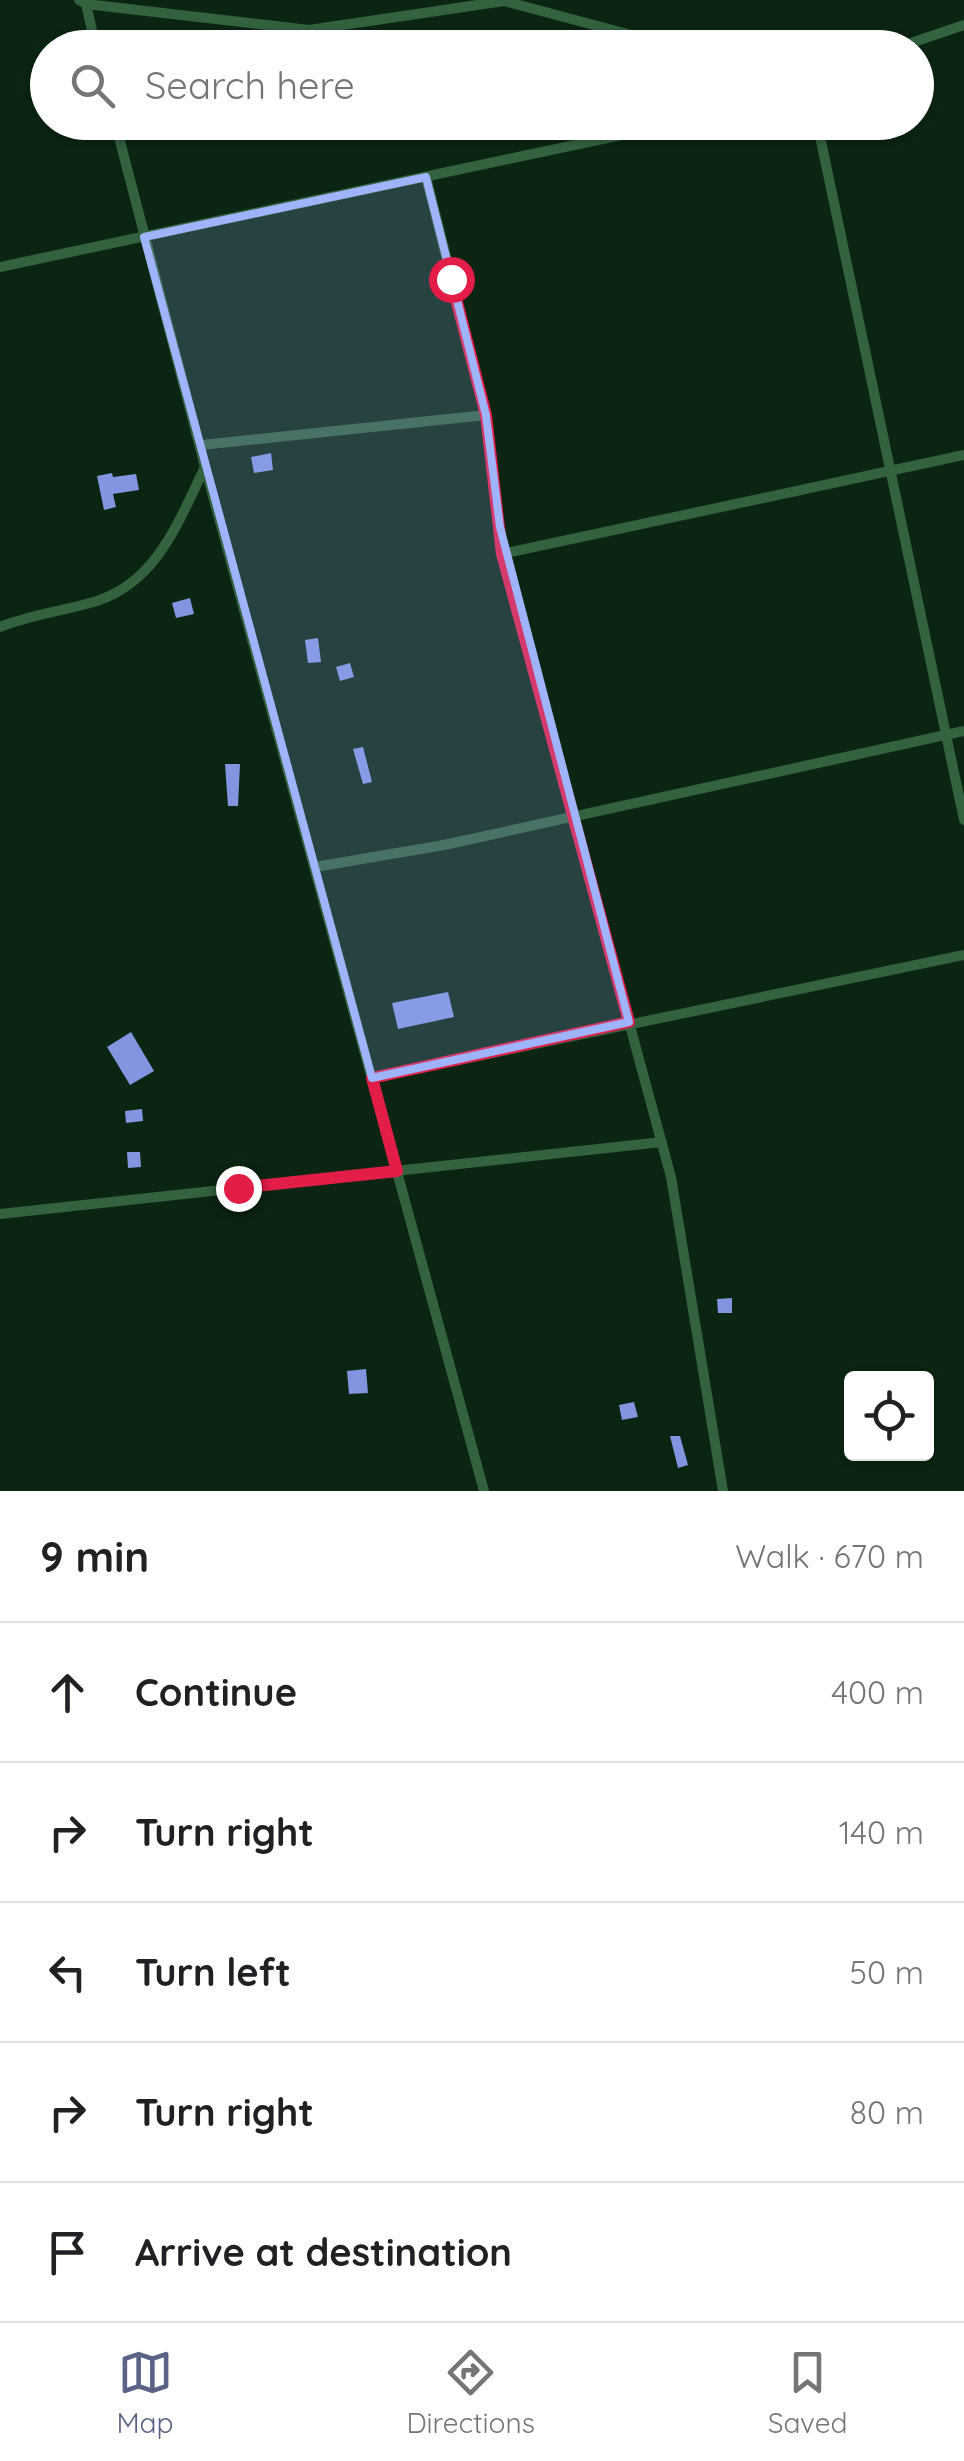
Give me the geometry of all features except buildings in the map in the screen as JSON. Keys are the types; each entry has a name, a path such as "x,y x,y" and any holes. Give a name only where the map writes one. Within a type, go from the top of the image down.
{"street":[{"path":"91,30 82,2 310,30 504,0 613,30"},
{"path":"934,35 964,25"},
{"path":"120,140 204,467 484,1491"},
{"path":"0,267 599,140"},
{"path":"821,140 964,820"},
{"path":"426,177 486,415 502,554 662,1142 723,1491"},
{"path":"201,445 486,415"},
{"path":"502,554 964,455"},
{"path":"0,628 22,617 95,602 128,587 152,564 204,467"},
{"path":"315,867 444,845 573,813 964,731"},
{"path":"372,1078 964,954"},
{"path":"0,1214 662,1142"}],"highlighted area":[{"path":"426,177 486,415 500,527 629,1022 372,1078 144,237"}],"route":[{"path":"238,1188 397,1171 372,1078 629,1022 502,554 486,415 451,279"}]}
